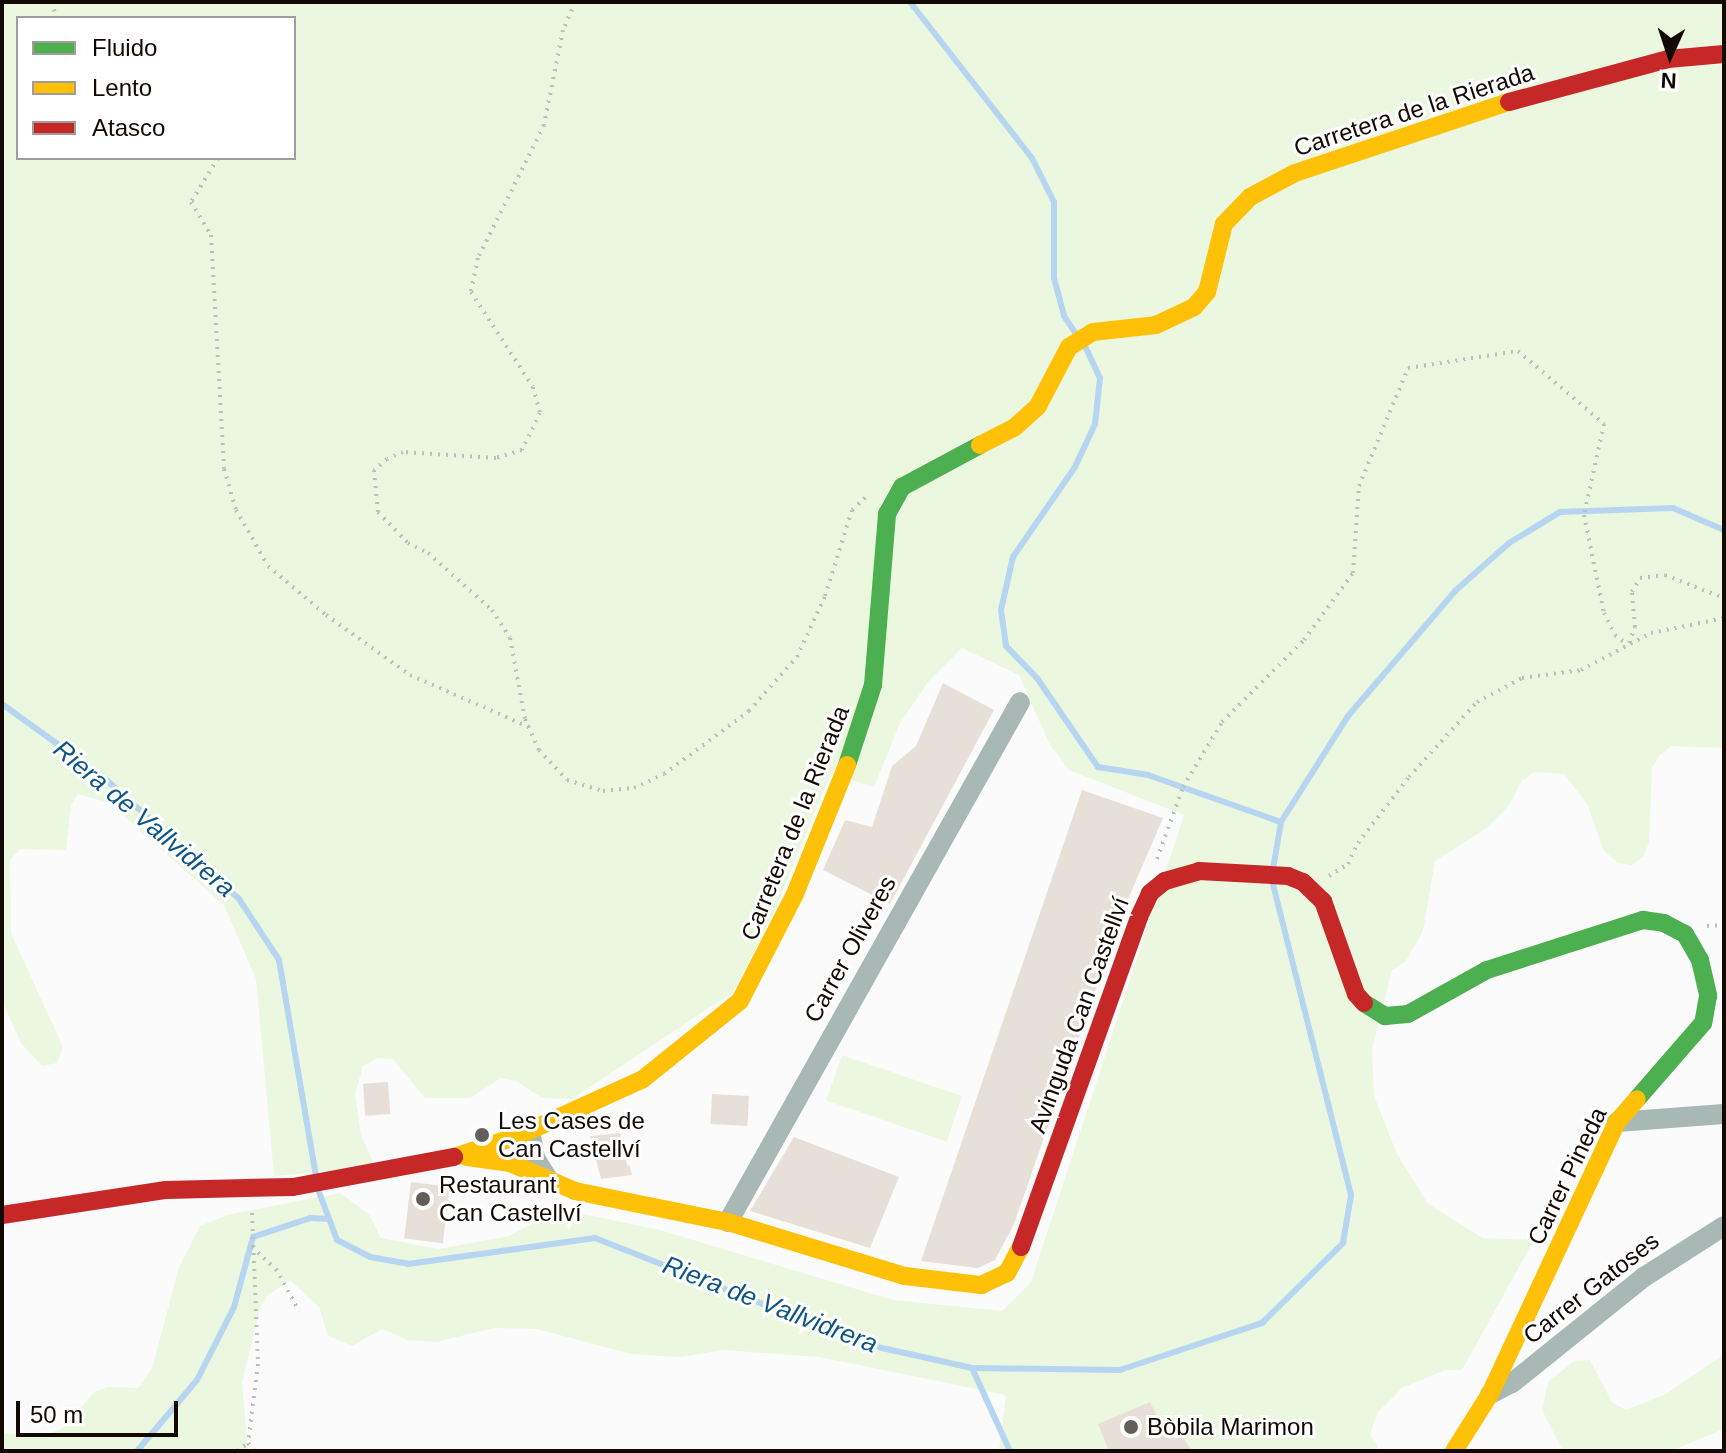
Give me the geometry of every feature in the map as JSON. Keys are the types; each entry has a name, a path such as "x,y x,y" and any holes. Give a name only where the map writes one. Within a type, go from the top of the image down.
{"street":[{"name":"Carretera de la Rierada","path":"2,1215 166,1190 251,1191 293,1187 455,1157 524,1133 619,1092 679,1055 740,1001 757,975 863,726 873,685 887,514 902,487 1015,427 1038,406 1069,347 1093,332 1156,325 1194,307 1207,292 1224,224 1250,197 1295,173 1525,97 1668,59 1724,54"},
{"name":"Carrer Oliveres","path":"728,1222 1020,702"},
{"name":"Avinguda Can Castellví","path":"455,1157 496,1159 551,1183 728,1222 905,1276 965,1286 1002,1277 1030,1231 1150,893 1182,874 1258,873 1288,876 1314,889"},
{"name":"Carrer Pineda","path":"1314,889 1331,918 1356,994 1373,1013 1385,1016 1408,1014 1487,970 1643,920 1685,934 1707,982 1703,1023 1617,1122 1490,1394 1454,1451"},
{"path":"1617,1122 1724,1114"},
{"path":"524,1133 518,1154 527,1170"},
{"path":"524,1133 538,1167 551,1183"},
{"name":"Carrer Gatoses","path":"1490,1394 1512,1383 1644,1277 1724,1226"}],"path":[{"path":"575,2 563,30 544,125 478,258 471,292 533,387 540,413 522,450 496,458 403,452 374,470 378,512 408,543 428,553 492,610 510,638 529,727 539,750 567,780 603,791 634,788 699,752 749,711 797,657 825,596 852,510 867,495 902,487"},
{"path":"217,160 191,202 211,235 224,469 236,510 268,566 326,615 410,675 529,727"},
{"path":"1150,893 1170,819 1222,722 1304,640 1353,573 1359,486 1408,368 1518,351 1604,424 1584,515 1604,613 1615,635 1628,645"},
{"path":"1628,645 1635,627 1632,592 1640,578 1665,575 1724,598"},
{"path":"1314,889 1348,864 1358,843 1409,777 1470,707 1511,682 1581,670 1651,633 1724,618"},
{"path":"251,1191 258,1364 248,1443 254,1451"},
{"path":"252,1247 276,1269 299,1311"},
{"path":"237,1451 248,1443"}],"green space":[{"path":"2,2 1724,2 1724,748 1671,746 1659,756 1652,768 1649,842 1644,856 1632,865 1618,863 1604,851 1587,804 1564,774 1534,772 1522,781 1508,807 1487,828 1435,861 1423,931 1406,961 1392,970 1372,1050 1374,1096 1397,1154 1428,1204 1483,1238 1534,1240 1462,1370 1445,1370 1402,1388 1378,1412 1370,1434 1378,1446 1376,1451 999,1451 1006,1395 819,1357 724,1350 679,1357 631,1354 537,1329 494,1328 436,1342 408,1340 382,1329 352,1346 328,1336 319,1307 290,1280 267,1296 260,1309 242,1382 248,1451 2,1451 2,1434 51,1433 64,1427 94,1392 108,1387 138,1388 152,1369 179,1267 200,1226 227,1215 340,1193 369,1214 381,1238 439,1249 509,1236 548,1215 578,1213 660,1230 893,1300 1002,1311 1031,1282 1184,815 1069,770 1050,745 1019,675 962,648 928,682 900,723 874,787 831,773 770,922 733,992 572,1099 542,1098 516,1081 501,1078 470,1098 425,1098 393,1059 377,1058 363,1066 355,1094 361,1135 375,1167 274,1176 256,979 224,905 109,803 78,794 71,806 66,850 20,849 10,860 11,933 63,1047 57,1063 42,1066 21,1043 2,1001"},
{"path":"842,1055 962,1096 946,1142 826,1100"},
{"path":"1724,1354 1724,1429 1671,1451 1563,1451 1542,1410 1548,1382 1574,1361 1590,1360 1612,1402 1626,1410 1666,1394"}],"building":[{"path":"943,683 994,710 890,904 823,870 845,820 872,827 892,766 916,746"},
{"path":"1082,790 1163,818 1123,911 1014,1224 995,1260 978,1268 921,1261"},
{"path":"388,1082 390,1114 365,1116 363,1084"},
{"path":"712,1094 749,1096 747,1126 710,1124"},
{"path":"620,1133 632,1175 601,1179 590,1136"},
{"path":"794,1137 899,1177 870,1248 750,1211"},
{"path":"411,1182 450,1187 443,1243 404,1239"},
{"name":"Bòbila Marimon","path":"1150,1402 1164,1430 1174,1424 1192,1451 1109,1451 1098,1424"}],"waterway":[{"path":"910,2 1032,158 1054,202 1054,278 1064,316 1076,334"},
{"path":"1085,346 1100,378 1095,424 1075,467 1013,557 1001,610 1006,646 1037,678 1098,767 1148,775 1281,822"},
{"name":"Riera de Vallvidrera","path":"1273,869 1281,822 1348,716 1455,591 1509,543 1560,512 1673,508 1724,530"},
{"name":"Riera de Vallvidrera","path":"2,704 102,776 239,899 279,960 316,1177"},
{"name":"Riera de Vallvidrera","path":"319,1192 337,1240 370,1257 408,1264 595,1238 864,1344 972,1368 1120,1370 1262,1323 1343,1243 1351,1195 1273,885"},
{"path":"137,1451 197,1380 234,1307 253,1237 310,1218 328,1219"},
{"path":"972,1368 1010,1451"}],"traffic: fast":[{"path":"847,765 873,685 887,514 902,487 980,445"},
{"path":"1364,1003 1385,1016 1408,1014 1487,970 1643,920 1664,923 1685,934 1700,960 1708,996 1703,1023 1637,1099"}],"traffic: slow":[{"path":"980,445 1015,427 1038,406 1069,347 1093,332 1156,325 1194,307 1207,292 1224,224 1250,197 1295,173 1509,102"},
{"path":"454,1157 518,1136 643,1079 740,1001 795,894 847,765"},
{"path":"1454,1451 1490,1394 1617,1122 1637,1099"},
{"path":"467,1157 510,1163 575,1191 728,1222 905,1276 981,1285 1007,1273 1021,1247"}],"traffic: jam":[{"path":"1509,102 1668,59 1724,54"},
{"path":"1021,1247 1139,917 1150,893 1165,881 1199,871 1288,876 1303,882 1323,901 1356,994 1364,1003"},
{"path":"2,1215 166,1190 293,1187 454,1157"}],"place":[{"name":"Les Cases de Can Castellví","path":"482,1135"},
{"name":"Restaurant Can Castellví","path":"423,1199"},
{"name":"Bòbila Marimon","path":"1131,1427"}]}
